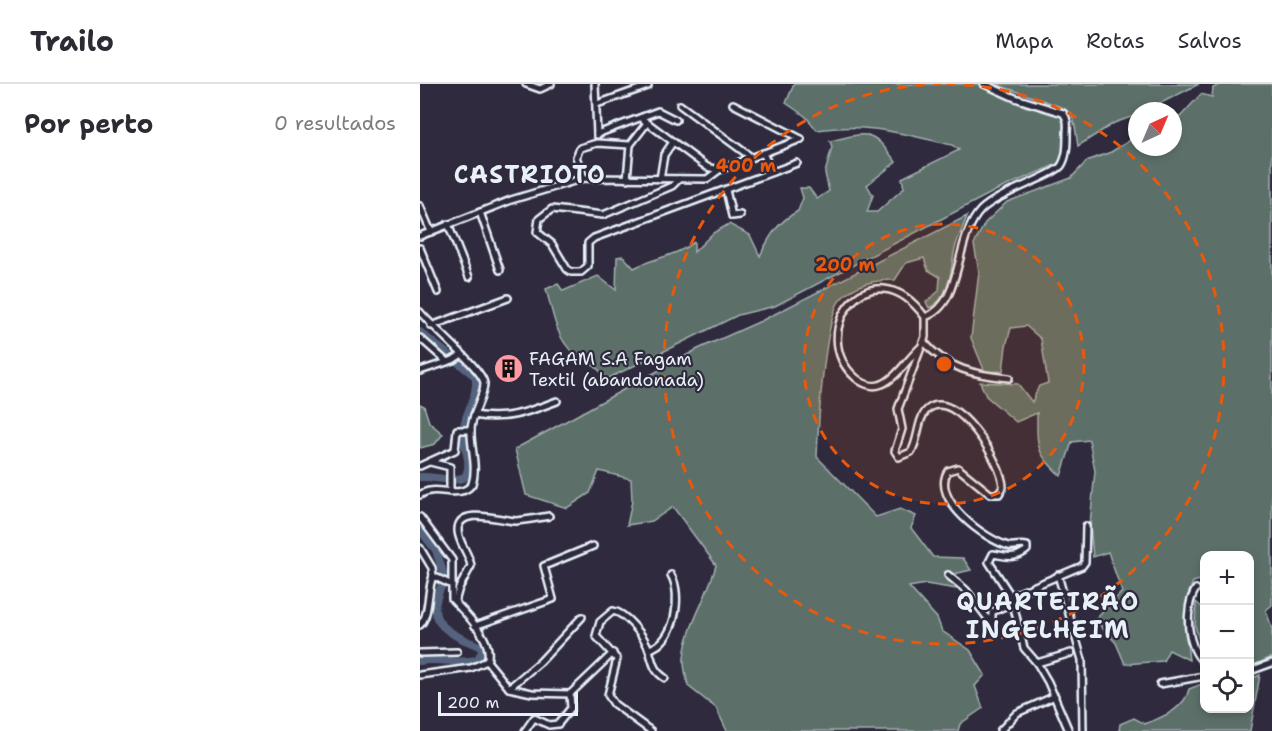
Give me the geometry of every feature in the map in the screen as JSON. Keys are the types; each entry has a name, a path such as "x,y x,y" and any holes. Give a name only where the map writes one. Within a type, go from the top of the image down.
{"street":[{"path":"526,84 540,89 552,84"},
{"path":"595,84 597,143"},
{"path":"925,317 931,315 945,301 954,280 964,235 979,212 1000,196 1056,171 1065,159 1068,121 1063,113 1015,98 984,84"},
{"path":"597,104 648,86"},
{"path":"420,236 480,212 584,178 700,180 712,177 719,170 751,157 801,139 733,104"},
{"path":"680,105 751,157"},
{"path":"597,134 661,111 676,120"},
{"path":"641,118 707,167 719,170"},
{"path":"627,179 630,145 646,123"},
{"path":"660,179 664,155 673,142"},
{"path":"584,178 576,152 584,146 597,143 630,145"},
{"path":"763,153 772,172"},
{"path":"680,179 672,186 603,215 561,208 546,211 536,226 537,232 552,244 571,272 581,272 588,266 588,243 594,238 797,163"},
{"path":"700,180 707,167"},
{"path":"726,189 732,217 740,215"},
{"path":"420,206 430,232"},
{"path":"480,212 500,270"},
{"path":"448,224 469,277"},
{"path":"420,248 438,292"},
{"path":"923,344 892,376 882,384 874,386 857,379 850,371 840,359 836,342 848,308 860,292 868,289 885,288 902,293 925,317 923,344 900,402 898,418 902,429 895,451 903,457 911,452 917,441 923,414 934,406 945,406 956,412 979,434 1002,477 1002,491 996,495 990,494 958,468 948,471 944,483 950,502 967,521 1008,546 1027,546 1025,552 1014,557 993,555 988,559 1014,602 1021,639 1028,655 1037,663 1054,696 1068,731"},
{"path":"432,329 508,298"},
{"path":"420,312 458,357 478,369 484,380 469,430 474,466 472,484 466,490 426,491 420,495"},
{"path":"422,338 446,361"},
{"path":"923,344 947,363 982,375 1009,378"},
{"path":"420,371 458,357"},
{"path":"474,415 496,419 513,417 557,401"},
{"path":"420,466 455,450 456,431 469,430"},
{"path":"430,462 447,465 451,471 450,492"},
{"path":"455,603 459,588 471,566 460,540 458,527 460,523 465,519 490,516 513,521 549,516"},
{"path":"420,517 452,560 450,584 452,599 488,643 487,661 509,688 532,693 570,694 613,653"},
{"path":"1011,596 1058,575 1078,569 1084,564 1086,526"},
{"path":"475,626 550,600 554,596 544,566 593,546"},
{"path":"420,548 435,577 427,598 426,618 420,625"},
{"path":"948,574 966,590 992,624 992,612 1014,602"},
{"path":"649,649 658,643 674,618 678,592 670,575"},
{"path":"1058,575 1082,660 1083,731"},
{"path":"435,577 450,584"},
{"path":"1196,589 1192,598 1190,627 1195,653 1200,659"},
{"path":"651,731 614,704 608,695 617,662 613,653 595,633 600,622 613,611 626,618 649,649 652,665 665,678"},
{"path":"509,688 540,662 582,617"},
{"path":"420,653 457,652"},
{"path":"1037,663 1071,653"},
{"path":"420,675 471,668 487,661"},
{"path":"1254,670 1272,663"},
{"path":"1160,684 1200,677"},
{"path":"525,731 534,718 549,725 558,724 571,708 570,694"},
{"path":"1000,731 1017,713 1054,696"}],"green space":[{"path":"794,84 977,84 1027,107 1064,115 1066,120 1062,162 995,191 775,306 738,315 607,379 595,367 574,353 563,340 546,289 558,284 563,291 598,276 616,290 617,257 623,256 634,268 680,251 694,242 694,252 713,233 729,224 750,235 760,256 775,230 798,211 803,198 800,188 809,188 817,199 829,191 825,173 832,147 830,141 868,135 881,143 896,162 867,185 873,195 867,212 877,212 904,188 902,178 959,150 952,145 885,130 852,127 817,130 805,116 786,103"},
{"path":"996,84 1199,84 1163,102 1128,102 1128,118 1114,123 1078,146 1071,114 1049,103"},
{"path":"1221,84 1272,84 1272,605 1266,610 1272,629 1272,657 1254,665 1254,551 1200,551 1200,580 1193,582 1187,601 1189,660 1169,650 1163,661 1125,664 1116,643 1095,620 1122,592 1108,552 1093,557 1090,524 1095,471 1089,440 1072,442 1061,476 1046,461 1039,448 1037,413 1016,422 986,396 980,382 1018,384 1032,402 1039,386 1048,383 1041,339 1026,326 1011,328 1003,371 985,372 971,338 979,272 974,244 985,223 1007,202 1071,178 1087,161 1111,152 1128,142 1128,156 1182,156 1182,115 1201,94 1212,97 1213,88"},
{"path":"967,216 955,248 946,291 942,298 929,308 926,302 939,291 940,277 928,270 924,258 906,263 895,280 859,286 841,299 835,310 826,349 817,457 876,517 900,509 916,516 911,528 933,557 963,558 971,570 954,574 957,589 926,584 909,587 937,618 942,631 970,650 985,675 975,686 983,708 960,724 958,731 727,731 716,708 688,686 684,665 689,634 716,565 673,507 652,521 627,525 632,501 631,479 599,471 590,493 567,508 526,495 515,449 698,349 761,321"},
{"path":"420,404 424,406 429,422 443,434 435,444 420,448"},
{"path":"1196,602 1200,606 1200,644 1195,626"},
{"path":"1260,675 1254,709 1254,677"},
{"path":"1200,685 1200,713 1253,713 1250,731 1119,731 1120,724 1134,718 1145,724 1165,715 1183,702 1189,689"}],"waterway":[{"path":"420,332 476,377 473,398 463,431 468,460 465,477 460,479 420,477"},
{"path":"420,530 436,550 445,579 436,600 436,617 447,630 478,645 483,650 477,660 420,661"}],"place":[{"name":"FAGAM S.A Fagam Textil (abandonada)","path":"508,369"}],"district":[{"name":"CASTRIOTO","path":"530,175"},
{"name":"QUARTEIRÃO INGELHEIM","path":"1048,616"}]}
